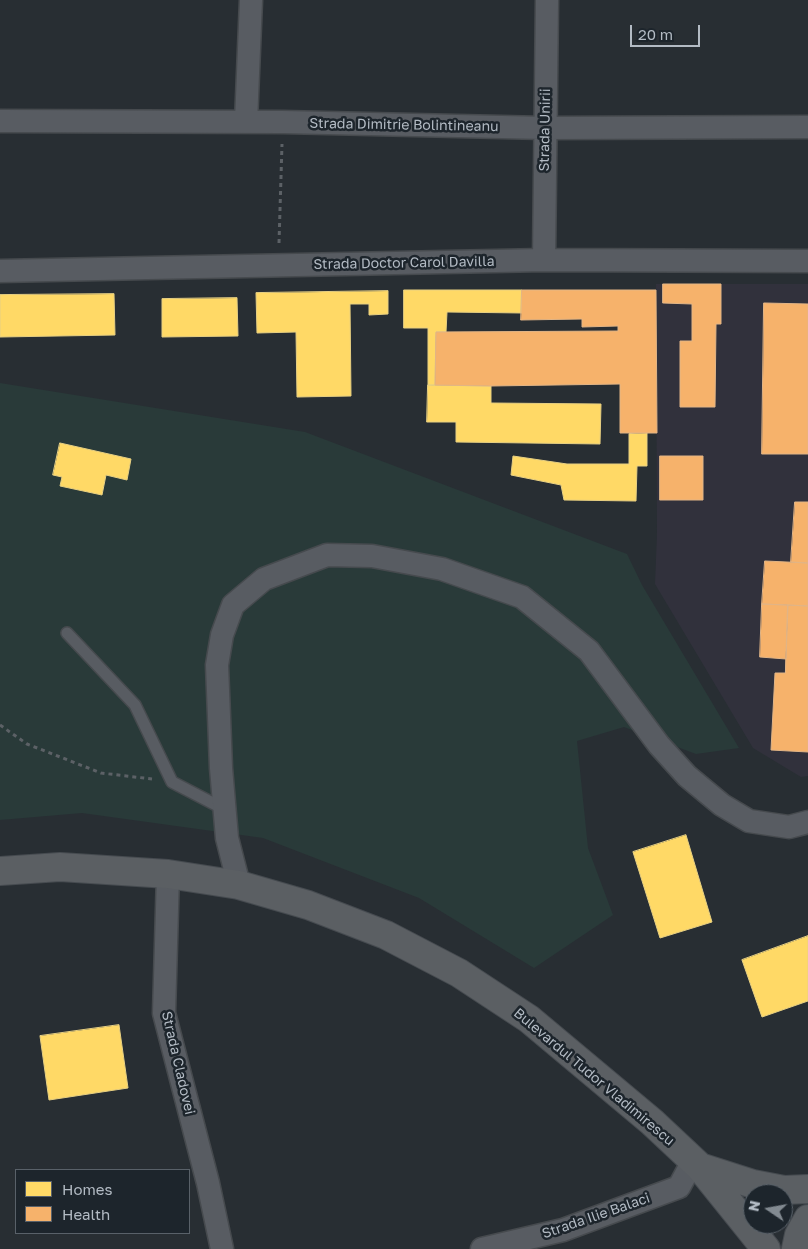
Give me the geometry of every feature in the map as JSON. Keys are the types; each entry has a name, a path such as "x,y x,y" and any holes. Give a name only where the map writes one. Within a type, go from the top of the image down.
{"main road":[{"name":"Bulevardul Tudor Vladimirescu","path":"0,872 60,867 168,874 239,885 308,905 386,934 459,973 528,1019 652,1122 696,1164 766,1249"},
{"name":"Bulevardul Tudor Vladimirescu","path":"696,1164 753,1184 784,1190 808,1189"},
{"path":"796,1249 799,1235 808,1219"}],"street":[{"path":"246,122 251,0"},
{"name":"Strada Unirii","path":"544,260 547,0"},
{"name":"Strada Dimitrie Bolintineanu","path":"0,121 283,122 545,128 808,127"},
{"name":"Strada Doctor Carol Davilla","path":"0,271 544,260 808,261"},
{"path":"239,885 227,838 221,768 217,665 222,635 233,605 264,579 327,555 372,556 442,569 522,597 589,651 659,745 687,776 722,805 749,821 789,827 808,822"},
{"name":"Strada Cladovei","path":"168,874 164,1013 208,1183 222,1249"},
{"name":"Strada Ilie Balaci","path":"482,1249 563,1230 679,1187 696,1164"}],"lane":[{"path":"66,633 135,705 172,782 224,809"}],"path":[{"path":"279,266 283,122"},
{"path":"0,725 27,744 101,773 172,782"}],"shaded area":[{"path":"656,284 808,284 808,776 801,777 753,748 655,584 657,534"},
{"path":"0,383 305,432 627,554 642,585 739,748 696,754 624,727 577,741 588,848 613,915 534,968 419,898 263,838 82,813 0,820"}],"building: Homes":[{"path":"404,290 522,290 522,313 447,312 446,332 436,332 435,385 428,385 428,328 404,328"},
{"path":"388,291 388,314 369,315 369,304 350,304 351,396 297,397 296,332 257,333 256,293"},
{"path":"114,294 115,335 0,337 0,295"},
{"path":"237,298 238,336 162,337 162,299"},
{"path":"428,385 491,386 491,403 601,404 600,444 456,442 456,422 427,422"},
{"path":"647,433 647,466 637,466 636,501 564,500 561,485 511,475 513,456 567,464 629,464 629,434"},
{"path":"60,443 131,459 127,480 106,475 102,495 60,486 62,477 53,475"},
{"path":"686,835 712,922 660,938 633,852"},
{"path":"808,936 808,1001 762,1017 742,960"},
{"path":"119,1025 128,1088 49,1100 40,1036"}],"building: Health":[{"path":"663,284 721,284 721,324 716,324 715,407 680,407 680,341 692,341 692,304 663,303"},
{"path":"522,290 656,290 657,433 620,433 620,384 435,385 436,332 618,331 618,326 582,327 582,319 521,320"},
{"path":"764,303 808,304 808,454 762,454"},
{"path":"660,456 703,456 703,500 660,500"},
{"path":"795,502 808,502 808,563 791,562"},
{"path":"765,561 808,563 808,606 762,604"},
{"path":"762,604 788,605 786,659 760,657"},
{"path":"788,605 808,606 808,752 771,750 775,673 785,673"}]}
